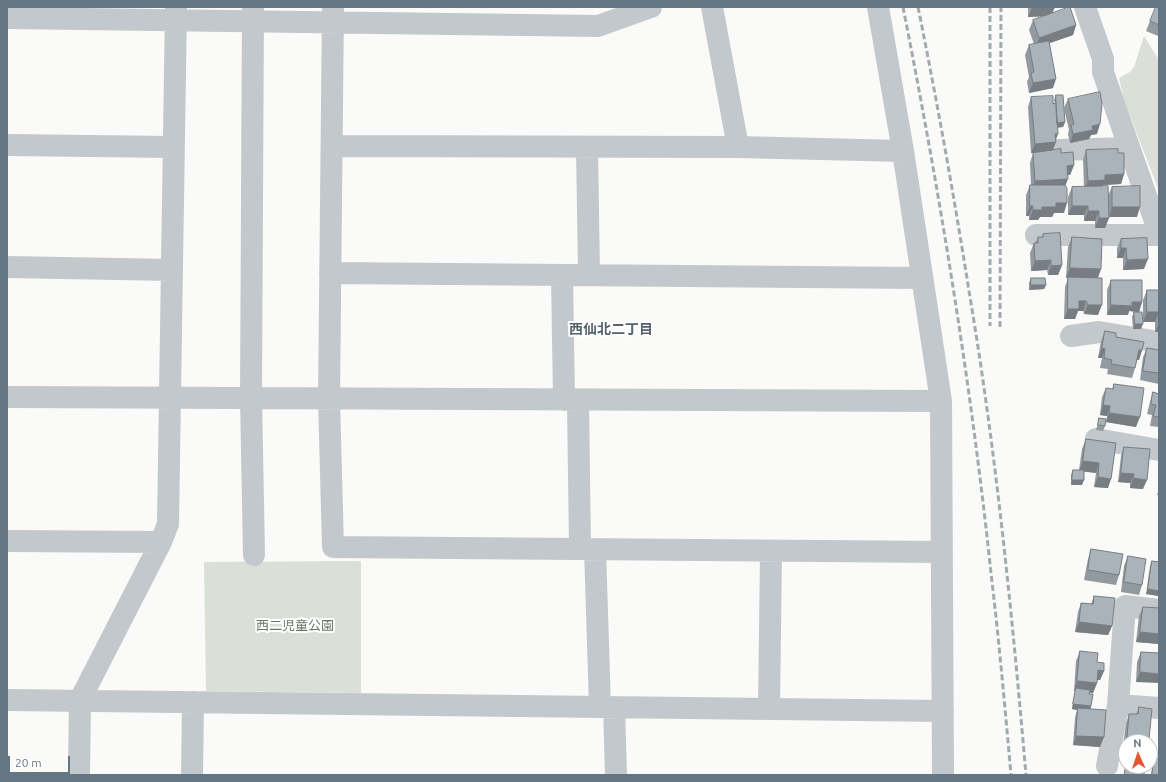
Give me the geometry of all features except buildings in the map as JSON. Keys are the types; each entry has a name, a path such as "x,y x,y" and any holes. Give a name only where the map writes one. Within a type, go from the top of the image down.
{"street":[{"path":"7,18 176,14 333,15 598,26 651,7"},
{"path":"712,7 738,147"},
{"path":"878,7 903,151 941,402 943,775"},
{"path":"1036,235 1159,234 1103,72 1103,59 1085,7"},
{"path":"80,775 80,700 161,542 168,524 168,398 172,270 176,14"},
{"path":"253,14 251,398 254,555"},
{"path":"333,15 329,398 333,547 771,552 942,552"},
{"path":"7,145 173,147"},
{"path":"332,146 738,147 903,151"},
{"path":"587,147 589,276"},
{"path":"1059,150 1129,148"},
{"path":"7,267 172,270"},
{"path":"330,273 922,278"},
{"path":"562,275 571,400 587,549 616,775"},
{"path":"1071,336 1099,332 1159,342"},
{"path":"7,397 941,402"},
{"path":"1096,439 1159,450"},
{"path":"7,541 161,542"},
{"path":"769,709 771,552"},
{"path":"1107,766 1118,705 1125,606 1159,610"},
{"path":"7,700 943,711"},
{"path":"192,775 193,702"},
{"path":"1118,705 1159,708"}],"green space":[{"path":"1144,36 1159,60 1159,191 1124,100 1119,78 1130,72 1134,67"},
{"name":"西二児童公園","path":"361,561 361,693 206,691 204,562"}],"railway":[{"path":"903,7 942,218 974,431 994,598 1011,775"},
{"path":"918,7 951,184 979,351 1009,593 1026,775"},
{"path":"990,7 990,326"},
{"path":"1000,327 1001,7"}],"district":[{"name":"西仙北二丁目","path":"611,329"}]}
